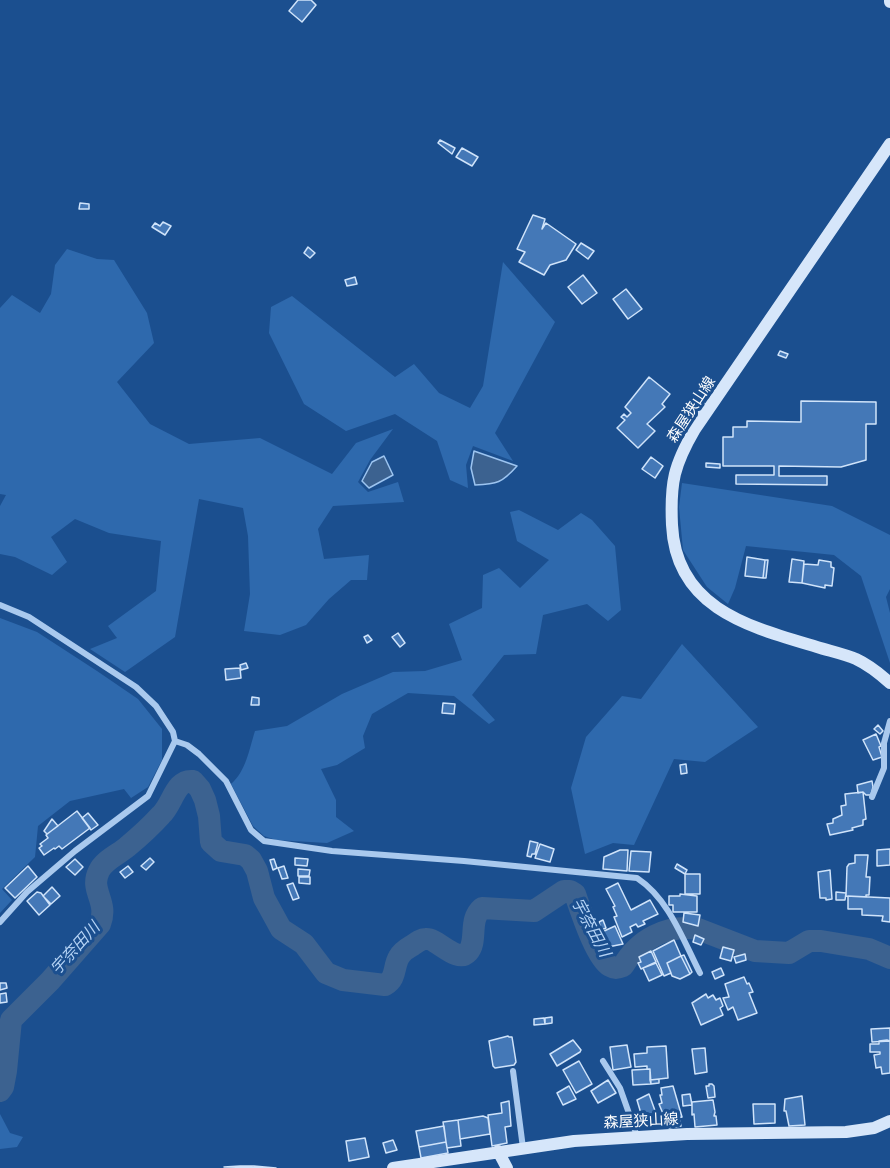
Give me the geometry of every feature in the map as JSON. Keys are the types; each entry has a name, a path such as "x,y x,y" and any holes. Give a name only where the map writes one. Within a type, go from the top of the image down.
{"main road":[{"name":"森屋狭山線","path":"890,144 695,429 676,466 671,503 672,531 678,558 690,581 710,602 747,625 855,658 890,683"},
{"name":"森屋狭山線","path":"393,1168 498,1151 638,1136 846,1132 874,1128 890,1121"},
{"path":"498,1151 507,1168"}],"street":[{"path":"0,605 29,617 136,687 156,706 173,732 175,741 148,796 75,851 27,892 0,922"},
{"path":"872,797 884,768 884,743 890,721"},
{"path":"175,741 187,745 199,754 226,780 251,830 264,841 332,851 637,878 648,885 659,897 700,973"},
{"path":"603,1061 620,1088 638,1136"},
{"path":"513,1071 523,1148"}],"shaded area":[{"path":"67,249 97,259 114,260 147,313 154,343 117,382 150,424 189,444 260,438 332,474 356,443 393,429 370,460 358,482 368,492 398,482 404,502 333,506 318,529 324,559 369,555 367,580 351,580 329,599 306,625 280,635 244,631 250,594 248,536 243,508 199,499 175,637 125,672 90,649 117,638 108,626 156,591 161,541 109,533 75,519 51,537 67,562 52,575 15,557 0,554 0,506 6,495 0,494 0,308 12,295 40,313 51,294 55,265"},
{"path":"503,262 555,322 495,433 513,461 473,446 466,465 468,488 450,480 437,441 395,414 346,431 304,404 269,333 271,307 292,296 395,377 414,364 439,393 470,408 483,386"},
{"path":"474,451 517,466 499,482 475,485 471,468"},
{"path":"384,456 393,475 369,488 362,481 372,462"},
{"path":"682,483 832,506 890,535 890,589 886,597 890,613 890,663 861,576 834,555 746,546 735,588 728,604 707,587 683,550 679,507"},
{"path":"519,510 558,530 581,513 592,520 615,546 621,610 608,621 587,604 543,615 536,654 504,655 472,695 495,720 489,724 454,696 408,693 372,714 363,736 365,748 337,765 321,769 336,800 336,817 354,831 327,843 276,840 264,836 253,826 231,784 244,767 255,731 287,726 342,694 393,672 425,671 462,660 449,624 482,608 483,575 499,568 520,588 549,560 517,541 510,512"},
{"path":"0,618 37,632 138,699 162,729 162,760 148,787 131,798 124,789 70,801 38,826 35,857 2,889 12,900 0,913"},
{"path":"682,644 758,727 705,762 674,759 634,845 613,843 585,854 571,788 586,737 622,696 641,699"},
{"path":"0,1114 10,1133 23,1137 17,1147 0,1149"}],"building":[{"path":"298,0 311,0 316,5 302,22 289,11"},
{"path":"440,140 455,148 452,154 438,143"},
{"path":"462,148 478,157 472,166 456,157"},
{"path":"80,203 89,204 89,209 79,209"},
{"path":"533,215 545,219 542,229 546,223 576,244 566,260 550,265 544,275 519,262 525,252 517,249"},
{"path":"163,222 171,226 165,235 152,227 155,223 160,226"},
{"path":"581,243 594,251 588,259 576,250"},
{"path":"308,247 315,253 310,258 304,253"},
{"path":"583,275 597,293 582,304 568,287"},
{"path":"355,277 357,284 347,286 345,280"},
{"path":"626,289 642,309 628,319 613,299"},
{"path":"780,351 788,354 786,358 778,355"},
{"path":"649,377 670,394 662,404 665,407 647,424 655,431 638,448 617,428 625,420 621,417 624,414 627,417 631,413 625,407"},
{"path":"695,398 705,404 698,414 702,405 694,400"},
{"path":"694,400 702,405 697,414 689,407"},
{"path":"801,401 876,402 876,424 866,424 866,460 841,467 779,466 779,476 827,476 827,485 736,484 736,475 774,475 774,466 723,466 723,437 733,437 733,427 747,427 747,421 801,422"},
{"path":"651,457 663,466 655,478 642,469"},
{"path":"706,463 720,464 720,468 706,467"},
{"path":"747,557 765,560 763,578 745,576"},
{"path":"792,559 804,561 802,583 789,582"},
{"path":"765,560 768,560 766,578 763,578"},
{"path":"819,560 831,562 831,567 834,568 832,586 825,585 825,588 802,583 804,564 818,565"},
{"path":"398,633 405,643 400,647 392,637"},
{"path":"368,635 372,640 367,643 364,637"},
{"path":"246,663 248,668 241,670 240,665"},
{"path":"240,668 241,678 226,680 225,669"},
{"path":"252,697 259,698 259,705 251,705"},
{"path":"443,703 455,704 454,714 442,713"},
{"path":"878,725 883,731 880,734 874,729"},
{"path":"876,734 881,746 879,747 882,757 873,760 863,740"},
{"path":"686,764 687,773 681,774 680,765"},
{"path":"872,781 871,795 858,793 857,785"},
{"path":"863,792 866,819 863,820 863,825 852,828 853,830 830,835 827,824 833,823 833,819 842,815 841,806 846,805 845,794"},
{"path":"77,811 90,828 62,849 59,846 44,855 39,848 42,846 40,844 48,838 46,835"},
{"path":"88,813 98,825 91,830 82,818"},
{"path":"52,819 58,826 47,834 44,831"},
{"path":"530,841 538,843 535,854 531,857 527,856"},
{"path":"540,844 554,849 550,862 535,858"},
{"path":"890,849 890,865 877,866 877,850"},
{"path":"620,850 628,850 627,871 603,869 604,857"},
{"path":"631,851 651,852 649,872 629,871"},
{"path":"855,855 868,855 866,877 870,877 869,895 866,897 846,896 847,867 855,863"},
{"path":"150,858 154,862 146,870 141,866"},
{"path":"295,858 308,859 307,866 295,865"},
{"path":"75,859 83,867 75,875 66,867"},
{"path":"274,859 277,868 273,870 270,860"},
{"path":"677,864 687,870 685,874 675,868"},
{"path":"28,866 37,877 15,898 5,888"},
{"path":"128,866 133,872 125,878 120,872"},
{"path":"284,866 288,878 282,879 278,868"},
{"path":"298,869 310,870 309,876 298,876"},
{"path":"830,870 832,899 826,900 826,898 820,898 818,872"},
{"path":"685,874 700,874 700,894 685,894"},
{"path":"299,877 310,877 310,884 299,883"},
{"path":"293,883 299,898 293,900 287,885"},
{"path":"618,883 631,910 650,900 658,914 643,921 645,924 630,927 632,932 622,937 614,917 617,916 613,907 615,906 606,889"},
{"path":"52,887 60,896 51,904 43,896"},
{"path":"37,892 41,893 50,905 39,915 27,901"},
{"path":"836,892 846,893 845,900 836,900"},
{"path":"680,894 697,896 697,912 673,912 673,905 669,905 669,896 680,896"},
{"path":"848,896 890,898 890,922 882,921 883,916 862,915 862,909 848,909"},
{"path":"684,913 700,915 698,926 683,922"},
{"path":"603,920 606,928 601,930 599,922"},
{"path":"615,926 623,944 608,947 602,932"},
{"path":"695,935 704,939 701,945 693,942"},
{"path":"674,940 681,956 667,963 671,973 664,976 653,951"},
{"path":"723,947 734,950 731,961 720,958"},
{"path":"651,951 656,962 641,969 638,963 641,962 639,957"},
{"path":"745,954 746,960 736,963 734,957"},
{"path":"684,955 692,972 690,974 681,956"},
{"path":"681,956 690,974 680,979 672,976 667,963"},
{"path":"656,963 662,975 649,981 643,968"},
{"path":"721,968 724,975 715,979 712,972"},
{"path":"744,977 753,992 749,993 757,1013 738,1020 733,1007 728,1010 723,998 729,997 725,984"},
{"path":"0,983 6,983 7,988 0,990"},
{"path":"6,993 7,1002 0,1003 0,994"},
{"path":"706,994 708,998 713,995 716,1000 720,998 723,1015 701,1025 692,1003"},
{"path":"552,1017 552,1023 545,1024 545,1018"},
{"path":"544,1018 545,1024 534,1025 534,1019"},
{"path":"890,1028 890,1041 872,1042 871,1029"},
{"path":"512,1037 516,1062 514,1065 495,1068 489,1041"},
{"path":"573,1040 581,1050 580,1052 557,1066 550,1054"},
{"path":"879,1041 890,1041 890,1073 882,1074 881,1067 876,1068 874,1055 880,1052 870,1052 870,1044 879,1044"},
{"path":"627,1045 631,1067 613,1070 610,1047"},
{"path":"666,1046 668,1078 650,1080 650,1069 647,1069 647,1066 635,1067 634,1054 647,1053 647,1047"},
{"path":"705,1048 707,1072 695,1074 692,1049"},
{"path":"579,1061 592,1084 576,1093 563,1070"},
{"path":"650,1069 651,1084 633,1085 632,1070"},
{"path":"659,1079 659,1083 651,1084 650,1080"},
{"path":"608,1080 616,1093 598,1103 591,1091"},
{"path":"709,1084 714,1086 715,1097 708,1098 706,1086"},
{"path":"569,1086 576,1099 563,1105 557,1093"},
{"path":"673,1086 682,1117 666,1121 659,1104 662,1103 661,1088"},
{"path":"649,1094 658,1119 655,1120 656,1124 645,1127 637,1100"},
{"path":"690,1094 692,1105 683,1106 682,1095"},
{"path":"802,1096 805,1125 789,1126 786,1111 784,1111 785,1099"},
{"path":"713,1100 717,1125 695,1127 692,1102"},
{"path":"509,1101 511,1126 505,1127 507,1143 492,1146 488,1115 502,1113 501,1103"},
{"path":"753,1104 775,1104 775,1123 754,1124"},
{"path":"483,1116 488,1118 490,1134 460,1139 458,1120"},
{"path":"679,1118 681,1126 669,1128 668,1121"},
{"path":"458,1120 461,1146 447,1148 443,1122"},
{"path":"444,1126 446,1142 419,1147 416,1131"},
{"path":"365,1138 369,1157 349,1161 346,1141"},
{"path":"393,1140 397,1150 386,1153 383,1143"},
{"path":"446,1142 448,1153 421,1158 419,1147"},
{"path":"240,1166 276,1168 224,1167"}],"waterway":[{"name":"宇奈田川","path":"0,1091 6,1071 11,1020 50,981 100,924 102,909 96,884 101,867 124,850 153,823 165,810 178,788 187,781 193,781 205,800 211,842 221,851 245,855 251,860 257,871 264,898 281,929 304,944 326,973 343,980 385,985 391,979 402,953 424,939 431,940 453,953 463,955 471,947 475,918 482,908 534,911 564,891 575,894 599,954 613,968 623,966 637,949 654,936 686,928 698,929 755,951 789,953 809,941 821,941 869,949 890,958"}]}
